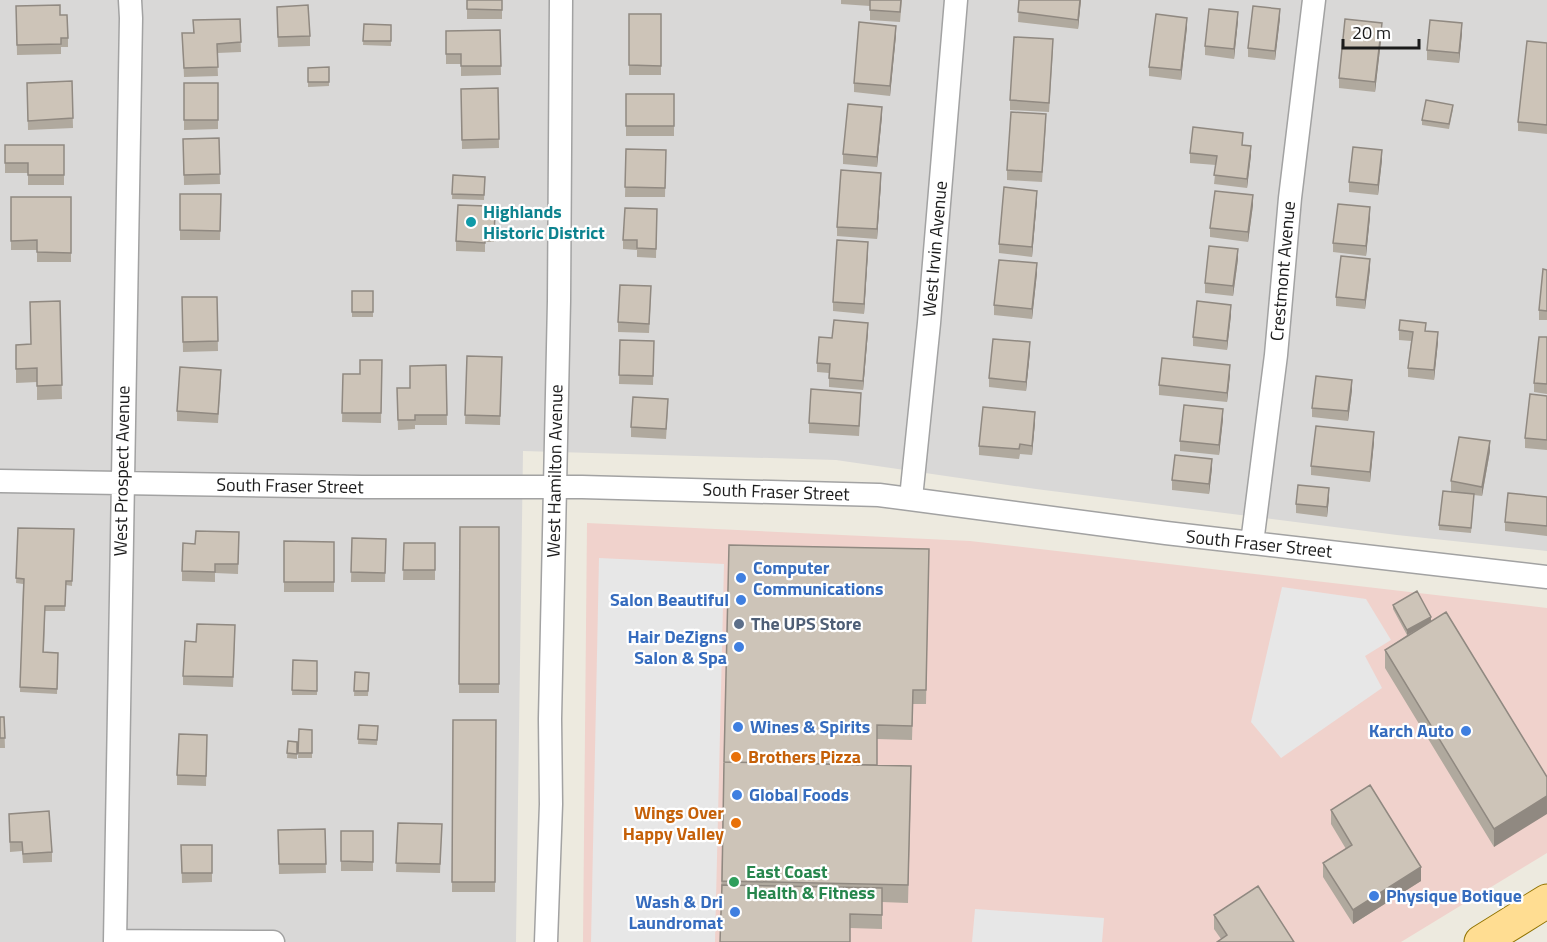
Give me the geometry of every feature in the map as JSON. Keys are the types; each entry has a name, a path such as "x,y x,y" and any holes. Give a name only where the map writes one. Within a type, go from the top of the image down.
{"main road":[{"path":"1481,942 1547,902"}],"street":[{"name":"West Prospect Avenue","path":"115,942 130,0"},
{"name":"West Hamilton Avenue","path":"546,942 551,804 550,719 559,301 561,0"},
{"name":"West Irvin Avenue","path":"911,498 929,322 956,0"},
{"name":"Crestmont Avenue","path":"1252,543 1276,355 1290,198 1314,0"},
{"name":"South Fraser Street","path":"0,482 555,487 879,495 1166,533 1547,577"},
{"path":"115,942 273,942"}],"shaded area":[{"path":"0,0 1547,0 1547,551 1397,535 1036,489 836,460 523,451 516,942 0,942"},
{"path":"587,523 970,541 1547,608 1547,853 1401,942 583,942"},
{"path":"599,558 724,564 715,942 591,942"},
{"path":"1282,587 1366,599 1391,640 1365,656 1382,688 1281,758 1251,722"},
{"path":"975,909 1104,918 1102,942 972,942"}],"building":[{"path":"467,0 502,0 502,10 467,9"},
{"path":"870,0 901,0 900,12 870,10"},
{"path":"1019,0 1080,0 1078,20 1018,12"},
{"path":"60,5 60,15 67,15 68,38 61,38 61,44 17,45 16,6"},
{"path":"308,5 310,36 278,37 277,7"},
{"path":"1253,6 1280,9 1275,51 1248,48"},
{"path":"1209,9 1238,12 1234,49 1205,46"},
{"path":"629,14 661,14 661,66 629,65"},
{"path":"1156,14 1187,18 1181,70 1149,67"},
{"path":"240,19 241,42 217,44 218,67 184,68 182,33 194,33 193,20"},
{"path":"1345,19 1382,23 1375,82 1339,78"},
{"path":"1430,20 1462,23 1459,53 1427,50"},
{"path":"859,22 896,26 890,86 854,83"},
{"path":"364,24 391,25 391,41 363,41"},
{"path":"500,30 501,66 461,66 461,54 446,54 446,31"},
{"path":"1014,37 1053,39 1049,103 1010,100"},
{"path":"1527,41 1547,43 1547,125 1518,122"},
{"path":"329,67 329,82 308,82 308,68"},
{"path":"72,81 73,118 28,121 27,83"},
{"path":"184,83 218,83 218,120 184,120"},
{"path":"498,88 499,139 462,140 461,89"},
{"path":"626,94 674,94 674,126 626,126"},
{"path":"1426,100 1453,105 1449,124 1422,120"},
{"path":"848,104 882,107 877,157 843,154"},
{"path":"1011,112 1046,114 1042,172 1007,170"},
{"path":"1193,127 1243,133 1242,145 1251,146 1247,179 1214,175 1217,156 1190,153"},
{"path":"219,138 220,174 184,175 183,139"},
{"path":"5,145 64,145 64,175 28,175 28,163 5,163"},
{"path":"1353,147 1382,150 1378,185 1349,182"},
{"path":"626,149 666,150 665,188 625,187"},
{"path":"841,170 881,173 877,229 837,227"},
{"path":"453,175 485,177 484,195 452,194"},
{"path":"1004,187 1037,191 1032,247 999,244"},
{"path":"1215,191 1253,195 1248,232 1210,228"},
{"path":"180,194 221,194 220,231 180,230"},
{"path":"11,197 71,197 71,253 37,252 37,240 11,241"},
{"path":"1338,204 1370,207 1366,246 1333,243"},
{"path":"458,205 486,206 486,215 495,215 494,233 485,232 485,243 456,241"},
{"path":"625,208 657,209 656,249 637,248 637,240 623,240"},
{"path":"837,240 868,242 864,304 833,302"},
{"path":"1209,246 1238,249 1233,286 1205,283"},
{"path":"1341,256 1370,259 1365,300 1336,297"},
{"path":"999,260 1037,263 1032,309 994,305"},
{"path":"1543,269 1547,270 1547,311 1539,310"},
{"path":"620,285 651,286 649,324 618,322"},
{"path":"352,291 373,291 373,312 352,312"},
{"path":"182,297 217,297 218,341 183,342"},
{"path":"60,301 62,385 37,386 37,368 16,369 16,345 31,344 30,302"},
{"path":"1197,301 1231,305 1227,341 1193,337"},
{"path":"834,320 868,323 863,381 829,378 830,364 817,363 819,337 832,338"},
{"path":"1400,320 1426,323 1425,331 1438,332 1434,370 1408,368 1413,332 1399,330"},
{"path":"1539,337 1547,337 1547,384 1534,383"},
{"path":"993,339 1030,342 1026,382 989,378"},
{"path":"620,340 654,341 653,376 619,375"},
{"path":"467,356 502,357 500,416 465,415"},
{"path":"1162,358 1230,365 1227,393 1159,385"},
{"path":"360,360 382,360 381,413 342,413 343,374 360,374"},
{"path":"446,365 447,415 415,415 415,420 398,420 397,388 410,388 410,366"},
{"path":"180,367 221,370 218,414 177,411"},
{"path":"1316,376 1352,380 1348,411 1312,408"},
{"path":"811,389 861,393 859,426 809,423"},
{"path":"1530,394 1547,396 1547,440 1525,438"},
{"path":"633,397 668,399 666,429 631,427"},
{"path":"1184,405 1223,409 1219,445 1180,441"},
{"path":"983,407 1035,412 1032,446 1020,444 1019,449 979,446"},
{"path":"1316,426 1374,432 1370,472 1311,466"},
{"path":"1459,437 1490,441 1482,487 1451,481"},
{"path":"1175,455 1212,459 1209,484 1172,480"},
{"path":"1298,485 1329,488 1327,507 1296,504"},
{"path":"1443,491 1474,494 1471,528 1439,525"},
{"path":"1508,493 1547,497 1547,526 1505,522"},
{"path":"460,527 499,527 499,684 459,684"},
{"path":"18,528 74,529 72,581 66,581 65,606 45,606 43,652 58,653 57,689 20,687 24,579 16,578"},
{"path":"196,531 239,532 238,564 215,564 215,572 182,571 183,543 195,544"},
{"path":"352,538 386,539 385,573 351,572"},
{"path":"284,541 334,542 334,582 284,582"},
{"path":"404,543 435,543 435,570 403,570"},
{"path":"729,545 929,549 926,690 913,690 912,726 877,725 877,765 724,762"},
{"path":"1417,591 1431,617 1407,630 1393,605"},
{"name":"Karch Auto","path":"1446,612 1547,777 1547,796 1494,829 1385,650"},
{"path":"197,624 235,625 233,677 183,676 185,641 196,642"},
{"path":"293,660 317,661 317,691 292,690"},
{"path":"355,672 369,673 368,691 354,691"},
{"path":"0,717 4,717 5,738 0,738"},
{"path":"453,720 496,720 495,882 452,882"},
{"path":"359,725 378,726 377,740 358,739"},
{"path":"299,729 312,730 312,753 298,753"},
{"path":"179,734 207,735 206,776 177,775"},
{"path":"288,741 297,742 297,754 287,753"},
{"path":"724,762 911,766 908,885 722,881"},
{"path":"1370,785 1421,867 1353,910 1323,863 1352,845 1331,810"},
{"path":"49,811 52,852 23,854 22,842 10,842 9,814"},
{"path":"398,823 442,824 440,864 396,863"},
{"path":"325,829 326,864 279,864 278,830"},
{"path":"341,831 373,831 373,862 341,861"},
{"path":"181,845 212,845 212,873 182,873"},
{"path":"722,885 882,888 882,915 850,914 850,942 720,942"},
{"path":"1258,886 1294,942 1217,942 1227,935 1214,915"}],"place":[{"name":"Highlands Historic District","path":"471,222"},
{"name":"Computer Communications","path":"741,578"},
{"name":"Salon Beautiful","path":"741,600"},
{"name":"The UPS Store","path":"739,624"},
{"name":"Hair DeZigns Salon & Spa","path":"739,647"},
{"name":"Wines & Spirits","path":"738,727"},
{"name":"Karch Auto","path":"1466,731"},
{"name":"Brothers Pizza","path":"736,757"},
{"name":"Global Foods","path":"737,795"},
{"name":"Wings Over Happy Valley","path":"736,823"},
{"name":"East Coast Health & Fitness","path":"734,882"},
{"name":"Physique Botique","path":"1374,896"},
{"name":"Wash & Dri Laundromat","path":"735,912"}]}
